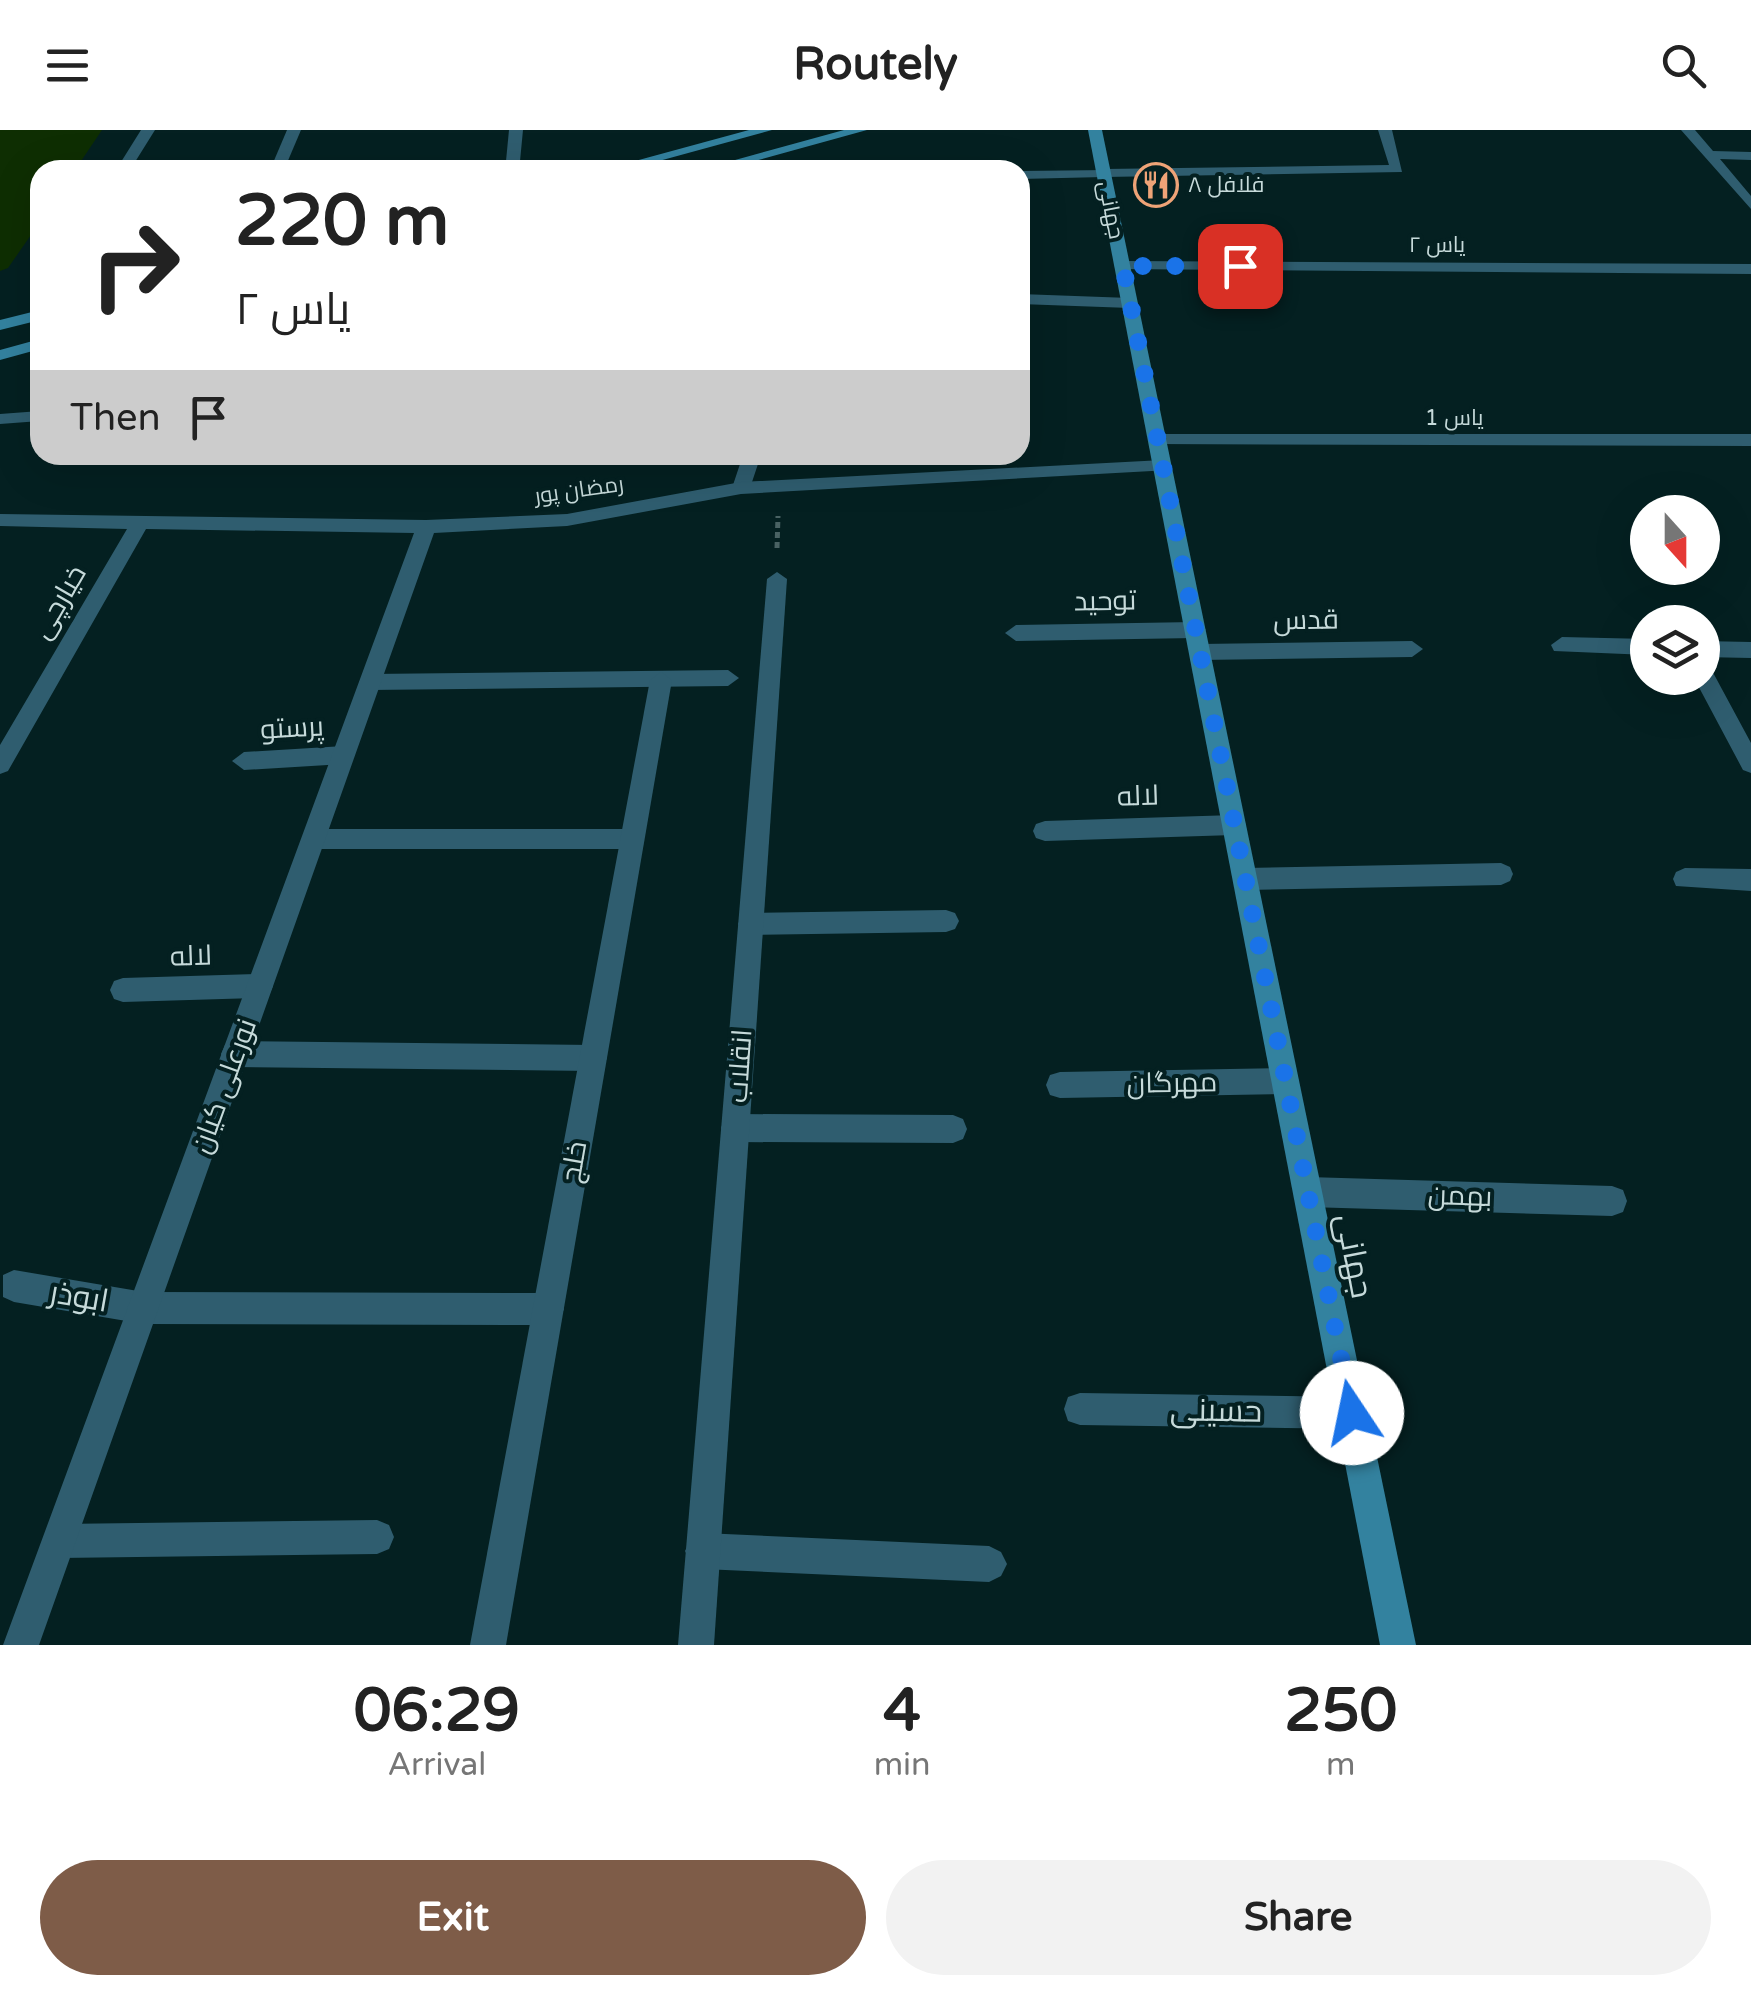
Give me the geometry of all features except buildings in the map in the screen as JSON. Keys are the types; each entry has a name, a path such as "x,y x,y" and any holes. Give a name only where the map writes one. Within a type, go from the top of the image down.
{"street":[{"path":"129,160 148,130"},
{"path":"281,160 294,130"},
{"path":"513,160 516,130"},
{"path":"650,160 766,130"},
{"path":"744,160 860,130"},
{"name":"جهانی","path":"1095,130 1398,1645"},
{"path":"1030,175 1396,169 1384,130"},
{"path":"1688,130 1751,205"},
{"path":"1709,156 1751,156"},
{"name":"یاس ۲","path":"1123,266 1751,270"},
{"path":"1030,299 1130,303"},
{"path":"0,325 30,318"},
{"path":"0,355 30,347"},
{"path":"0,419 30,417"},
{"name":"یاس 1","path":"1158,440 1751,440"},
{"path":"741,488 749,465"},
{"name":"رمضان پور","path":"0,520 426,528 566,520 741,488 1163,466"},
{"name":"خیارچی","path":"0,766 140,522"},
{"name":"نورعلی کیان","path":"21,1645 426,528"},
{"name":"انقلاب","path":"696,1645 776,579"},
{"name":"توحید","path":"1016,633 1198,641"},
{"name":"قدس","path":"1198,641 1412,649"},
{"path":"1562,644 1630,646"},
{"path":"1720,649 1751,650"},
{"path":"370,682 728,678"},
{"name":"خلج","path":"488,1645 661,680"},
{"path":"1714,695 1751,764"},
{"name":"پرستو","path":"244,761 344,755"},
{"name":"لاله","path":"1045,832 1234,825"},
{"path":"314,839 632,840"},
{"path":"1246,879 1501,874"},
{"path":"1685,880 1751,880"},
{"path":"751,924 946,921"},
{"name":"لاله","path":"124,990 260,986"},
{"path":"235,1054 593,1058"},
{"name":"مهرگان","path":"1060,1085 1286,1081"},
{"path":"735,1128 953,1129"},
{"name":"بهمن","path":"1308,1192 1612,1200"},
{"name":"ابوذر","path":"14,1286 144,1308 548,1309"},
{"name":"حسینی","path":"1080,1409 1352,1413"},
{"path":"59,1541 378,1536"},
{"path":"703,1551 989,1564"}],"path":[{"path":"776,579 779,486"}],"green space":[{"path":"0,130 102,130 82,160 30,160 30,236 8,268 0,271"}],"place":[{"name":"فلافل ۸","path":"1156,185"}],"route":[{"path":"1240,266 1123,266 1352,1413"}]}
